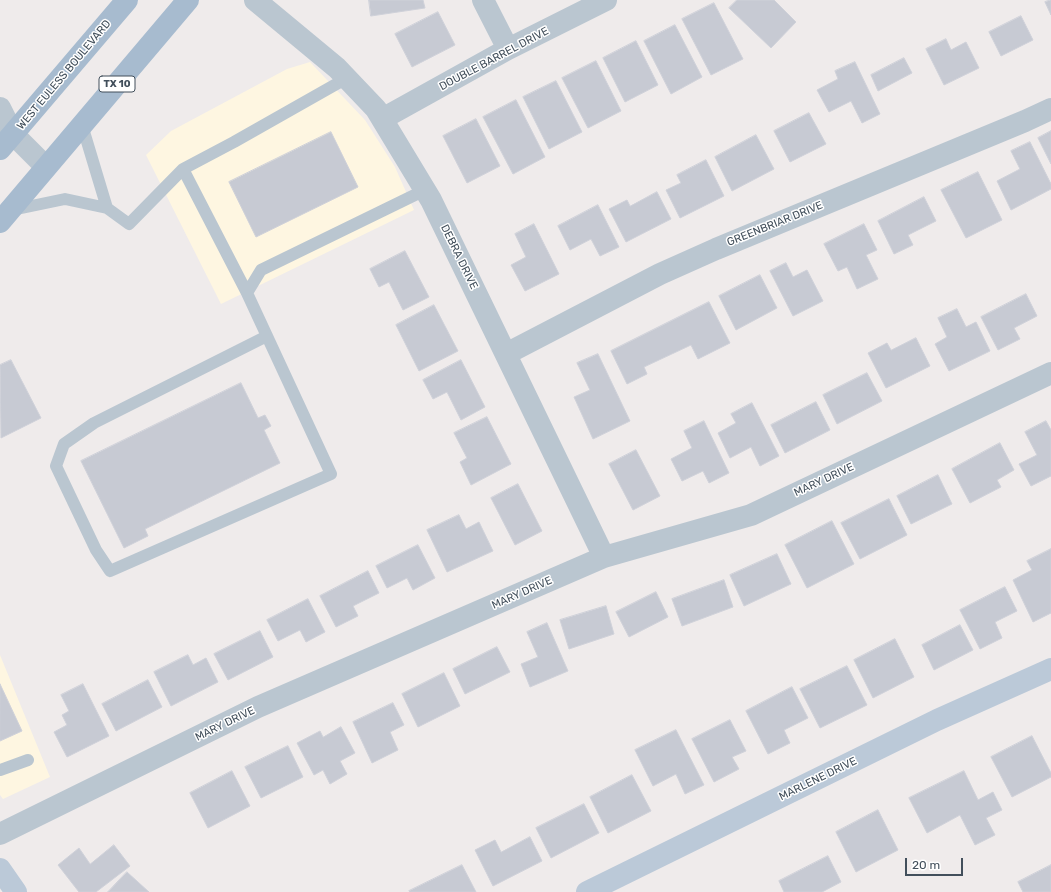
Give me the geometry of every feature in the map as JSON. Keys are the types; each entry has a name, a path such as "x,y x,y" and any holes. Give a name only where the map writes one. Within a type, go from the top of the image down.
{"main road":[{"name":"WEST EULESS BOULEVARD","path":"7,142 127,0"},
{"name":"TX 10","path":"5,217 188,0"}],"street":[{"name":"DEBRA DRIVE","path":"255,0 337,68 376,108 425,190 604,557"},
{"path":"483,0 508,50"},
{"name":"DOUBLE BARREL DRIVE","path":"382,119 508,50 606,0"},
{"path":"0,108 7,142 46,167"},
{"name":"GREENBRIAR DRIVE","path":"506,354 660,274 716,249 1051,109"},
{"name":"MARY DRIVE","path":"0,834 258,707 604,557 751,515 1051,373"},
{"name":"MARLENE DRIVE","path":"587,892 937,720 1051,669"},
{"path":"0,869 16,892"}],"lane":[{"path":"5,217 64,200 107,208 129,224 183,169 347,78"},
{"path":"82,125 107,208"},
{"path":"183,169 247,293 267,336 331,474 110,571 96,550 56,466 64,444 94,423 267,336"},
{"path":"247,293 261,270 425,190"},
{"path":"0,770 28,760"}],"shaded area":[{"path":"310,62 365,120 395,167 414,210 221,304 146,155 171,131 287,69"},
{"path":"0,655 50,777 3,799 0,795"}],"building":[{"path":"369,0 423,0 425,8 371,16"},
{"path":"737,0 774,0 796,22 771,48 729,8"},
{"path":"1051,0 1051,15 1045,2"},
{"path":"714,3 743,59 711,75 682,19"},
{"path":"438,12 455,45 412,67 395,34"},
{"path":"1021,16 1033,40 1001,56 989,32"},
{"path":"675,25 702,77 671,94 644,41"},
{"path":"946,39 951,50 966,42 979,68 944,85 926,49"},
{"path":"636,41 658,85 625,102 603,58"},
{"path":"904,58 912,73 878,91 871,75"},
{"path":"596,61 621,111 588,128 562,78"},
{"path":"855,62 880,114 862,123 851,101 829,112 817,90 838,79 835,71"},
{"path":"556,81 582,132 549,149 523,97"},
{"path":"516,100 545,157 513,174 483,117"},
{"path":"809,113 826,144 790,162 774,131"},
{"path":"476,119 500,166 467,183 443,136"},
{"path":"1051,131 1051,164 1038,138"},
{"path":"331,132 358,187 256,237 229,182"},
{"path":"756,135 774,169 732,191 715,157"},
{"path":"1030,142 1051,184 1051,189 1011,210 997,181 1020,169 1011,151"},
{"path":"706,160 724,196 680,218 666,190 681,183 677,175"},
{"path":"978,172 1002,220 966,238 941,190"},
{"path":"657,192 671,219 626,242 609,209 627,200 630,206"},
{"path":"924,197 936,221 908,235 913,245 894,254 878,221"},
{"path":"598,205 619,247 600,256 591,239 570,250 558,226"},
{"path":"534,224 559,274 525,291 511,265 526,257 515,234"},
{"path":"864,224 877,250 866,255 878,279 857,289 847,267 838,271 824,244"},
{"path":"405,251 429,297 403,310 389,282 379,287 370,269"},
{"path":"786,263 793,277 807,270 823,301 793,316 770,271"},
{"path":"760,275 777,308 736,330 719,296"},
{"path":"1026,294 1037,316 1014,328 1020,339 998,350 981,317"},
{"path":"709,302 730,343 698,359 691,345 644,367 647,374 627,384 611,351"},
{"path":"434,305 458,351 419,371 396,325"},
{"path":"957,309 966,327 976,322 990,351 949,371 935,344 947,337 938,318"},
{"path":"916,338 930,366 886,388 868,353 887,343 891,350"},
{"path":"598,354 630,421 593,439 574,397 590,390 577,363"},
{"path":"11,360 41,418 1,438 0,365"},
{"path":"461,360 485,407 461,420 447,392 433,399 423,380"},
{"path":"867,373 882,401 837,424 823,395"},
{"path":"241,383 258,418 265,415 271,426 264,430 280,463 145,529 148,536 124,548 81,461"},
{"path":"816,402 830,430 785,453 771,425"},
{"path":"752,403 779,456 760,466 751,447 730,458 718,433 736,423 731,414"},
{"path":"487,417 511,464 471,485 460,462 467,458 454,433"},
{"path":"704,421 729,473 709,483 703,471 682,481 671,459 692,448 684,431"},
{"path":"1046,421 1051,430 1051,476 1031,486 1019,464 1037,455 1025,432"},
{"path":"1000,443 1014,470 997,480 1001,487 970,503 952,469"},
{"path":"636,450 660,496 633,510 609,464"},
{"path":"938,475 952,504 911,524 897,496"},
{"path":"518,484 542,531 515,545 491,498"},
{"path":"889,499 907,535 860,559 841,523"},
{"path":"459,515 466,529 479,522 493,551 447,572 427,530"},
{"path":"832,521 854,564 807,588 785,545"},
{"path":"418,545 435,578 413,590 407,578 387,588 376,566"},
{"path":"1051,549 1051,613 1033,622 1013,580 1032,570 1027,561"},
{"path":"777,554 791,584 744,606 730,575"},
{"path":"368,571 379,593 353,606 358,616 336,627 320,596"},
{"path":"724,580 733,607 682,626 672,599"},
{"path":"1005,587 1017,611 995,622 1002,638 980,649 960,610"},
{"path":"656,592 668,617 629,637 616,612"},
{"path":"308,599 325,632 306,642 300,630 278,641 267,620"},
{"path":"606,606 614,634 569,649 560,620"},
{"path":"547,623 568,671 530,687 521,664 538,657 527,632"},
{"path":"960,625 973,650 934,670 922,645"},
{"path":"260,631 273,657 228,680 214,654"},
{"path":"895,639 914,677 873,698 854,660"},
{"path":"497,647 510,672 465,694 453,669"},
{"path":"188,655 193,665 206,658 218,682 171,706 154,672"},
{"path":"847,666 867,705 820,728 800,689"},
{"path":"444,673 460,706 418,727 402,694"},
{"path":"148,680 162,707 116,731 102,704"},
{"path":"0,684 22,731 0,741"},
{"path":"83,684 109,736 67,757 54,732 67,725 62,715 69,711 61,695"},
{"path":"792,687 808,718 784,730 790,743 768,754 746,711"},
{"path":"393,703 404,725 390,732 398,750 372,763 353,722"},
{"path":"730,720 746,751 732,757 739,769 714,782 692,739"},
{"path":"341,727 355,753 340,761 347,774 330,784 323,770 314,775 297,743 320,731 323,737"},
{"path":"676,730 704,785 685,794 676,774 653,786 635,750"},
{"path":"1032,736 1051,773 1051,777 1012,797 991,757"},
{"path":"288,746 303,777 261,798 245,767"},
{"path":"232,771 250,806 208,828 190,793"},
{"path":"964,771 978,800 993,792 1002,810 986,818 995,835 975,845 960,815 927,833 909,798"},
{"path":"632,775 651,811 608,833 590,797"},
{"path":"584,804 599,833 551,858 536,828"},
{"path":"878,810 898,850 856,872 836,832"},
{"path":"530,837 542,861 493,886 475,850 495,840 501,852"},
{"path":"114,845 130,866 96,892 79,892 58,865 79,848 90,864"},
{"path":"828,856 841,882 822,892 784,892 779,881"},
{"path":"462,865 476,892 409,891"},
{"path":"1051,865 1051,892 1023,892 1018,882"},
{"path":"127,872 149,892 108,892"}]}
